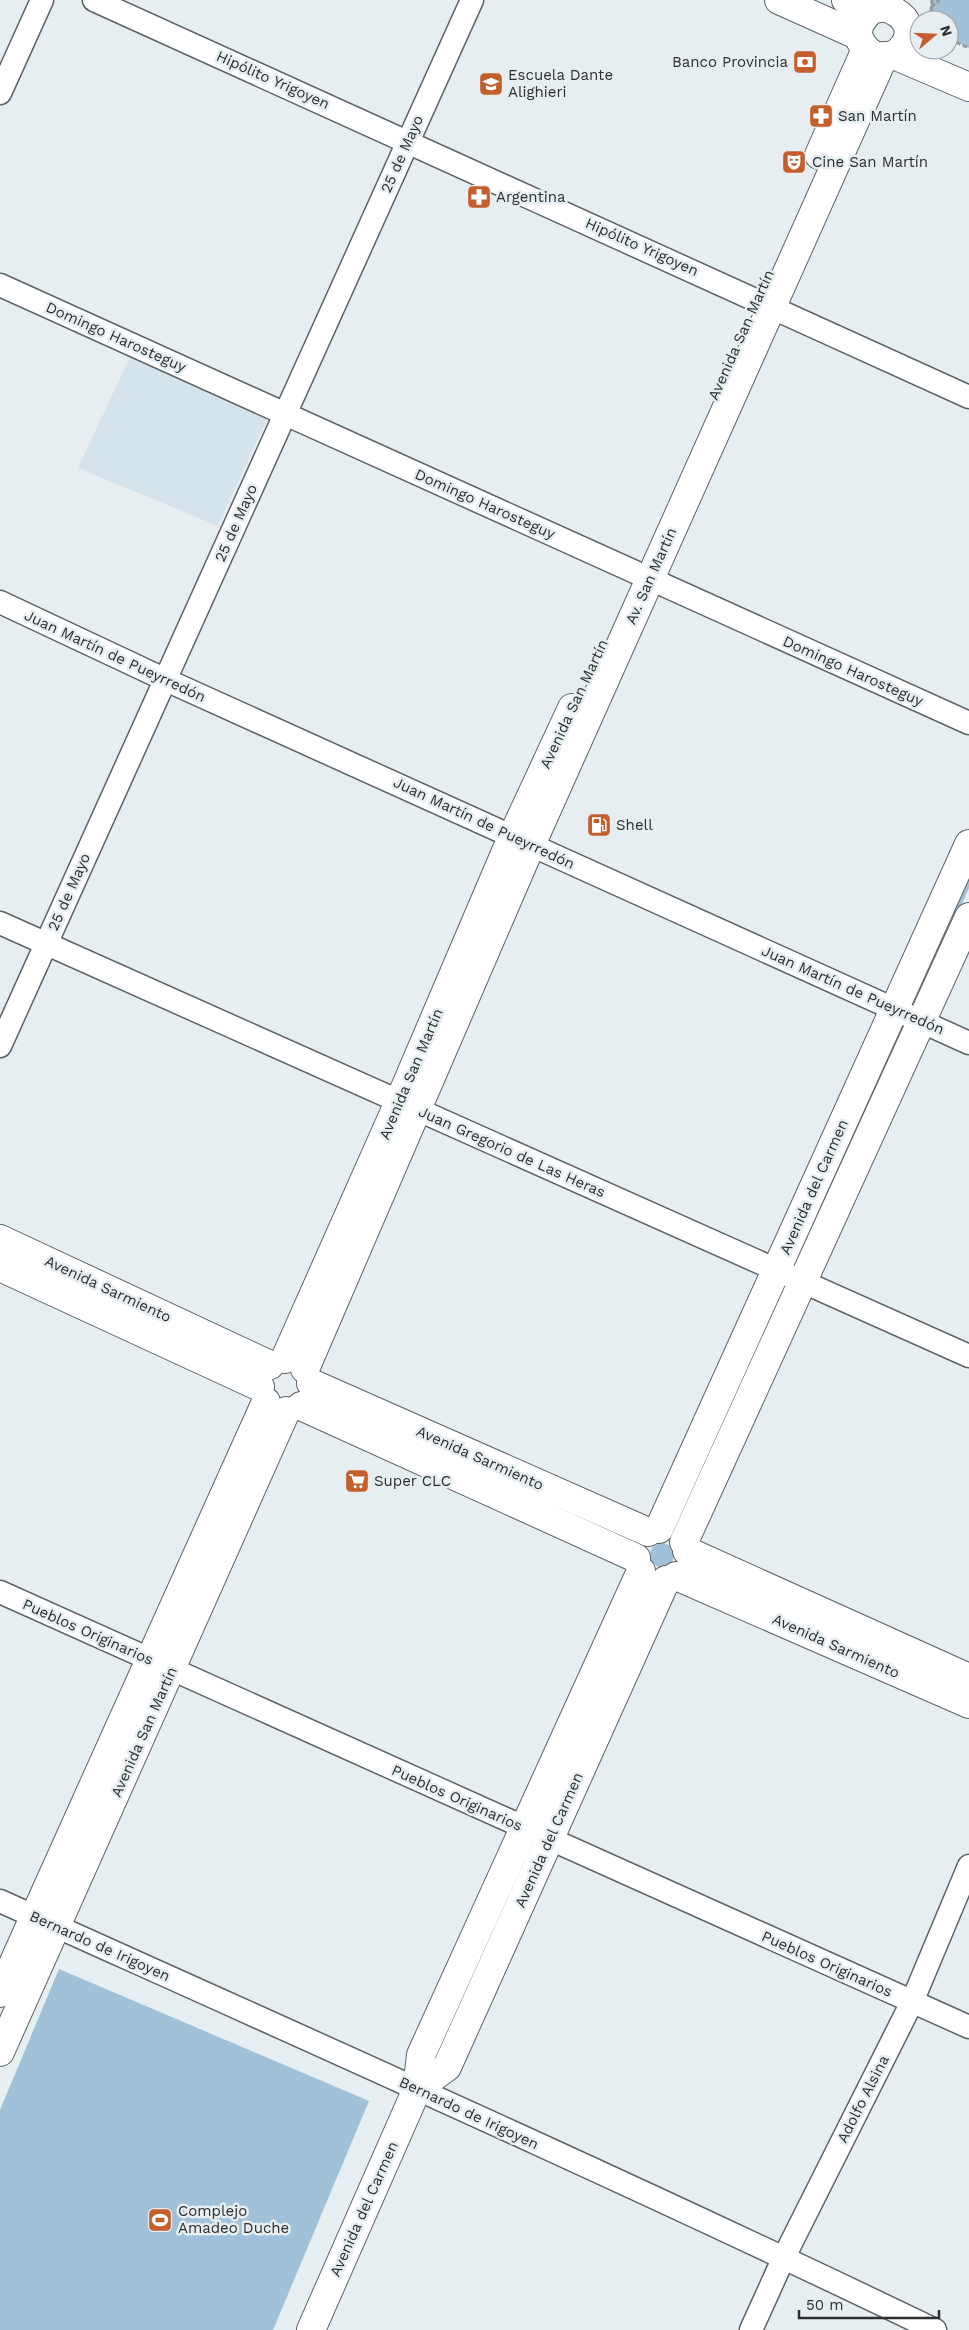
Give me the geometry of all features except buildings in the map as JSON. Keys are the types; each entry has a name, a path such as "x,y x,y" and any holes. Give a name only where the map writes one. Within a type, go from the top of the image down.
{"main road":[{"path":"779,0 894,47 969,87"},
{"path":"881,5 904,18 908,26 894,47"},
{"name":"Avenida San Martín","path":"0,2052 45,1922 409,1106 522,840 764,303 894,47 860,24 881,5"},
{"path":"894,47 969,68"},
{"name":"Avenida del Carmen","path":"653,1531 777,1270 969,844"},
{"name":"Avenida del Carmen","path":"685,1547 969,917"},
{"name":"Avenida Sarmiento","path":"0,1239 638,1564"},
{"name":"Avenida Sarmiento","path":"0,1267 286,1385 653,1531"},
{"path":"670,1530 685,1547 684,1568 671,1578 652,1579 638,1564 638,1543 653,1531 670,1530"},
{"name":"Avenida Sarmiento","path":"685,1547 969,1678"},
{"name":"Avenida del Carmen","path":"311,2330 417,2089 421,2055 524,1828 638,1564"},
{"name":"Avenida del Carmen","path":"417,2089 447,2067 671,1578"},
{"name":"Avenida Sarmiento","path":"671,1578 969,1704"},
{"name":"Avenida San Martín","path":"0,1993 45,1922"}],"street":[{"path":"0,92 42,0"},
{"name":"Hipólito Yrigoyen","path":"94,0 408,140 969,396"},
{"name":"25 de Mayo","path":"0,1046 472,0"},
{"name":"Domingo Harosteguy","path":"0,285 969,723"},
{"name":"Juan Martín de Pueyrredón","path":"0,602 166,680 969,1043"},
{"name":"Juan Gregorio de Las Heras","path":"0,923 969,1356"},
{"name":"Pueblos Originarios","path":"0,1592 969,2028"},
{"name":"Adolfo Alsina","path":"751,2330 784,2257 912,2002 969,1866"},
{"name":"Bernardo de Irigoyen","path":"0,1901 784,2257 935,2330"}],"path":[{"path":"931,10 932,0"},
{"path":"931,7 939,0"}],"shaded area":[{"path":"932,0 969,0 969,48 959,44 959,10 931,10"},
{"path":"130,357 268,417 218,526 78,468"},
{"path":"969,864 969,888 922,992 913,987"},
{"path":"895,1031 904,1035 805,1254 795,1250"},
{"path":"662,1543 671,1546 674,1555 671,1564 662,1567 653,1564 650,1555 653,1546"},
{"name":"Complejo Amadeo Duche","path":"59,1969 369,2101 273,2330 0,2330 0,2110"}],"place":[{"name":"Banco Provincia","path":"805,62"},
{"name":"Escuela Dante Alighieri","path":"491,84"},
{"name":"San Martín","path":"821,116"},
{"name":"Cine San Martín","path":"794,162"},
{"name":"Argentina","path":"479,197"},
{"name":"Shell","path":"599,825"},
{"name":"Super CLC","path":"357,1481"},
{"name":"Complejo Amadeo Duche","path":"160,2220"}]}
